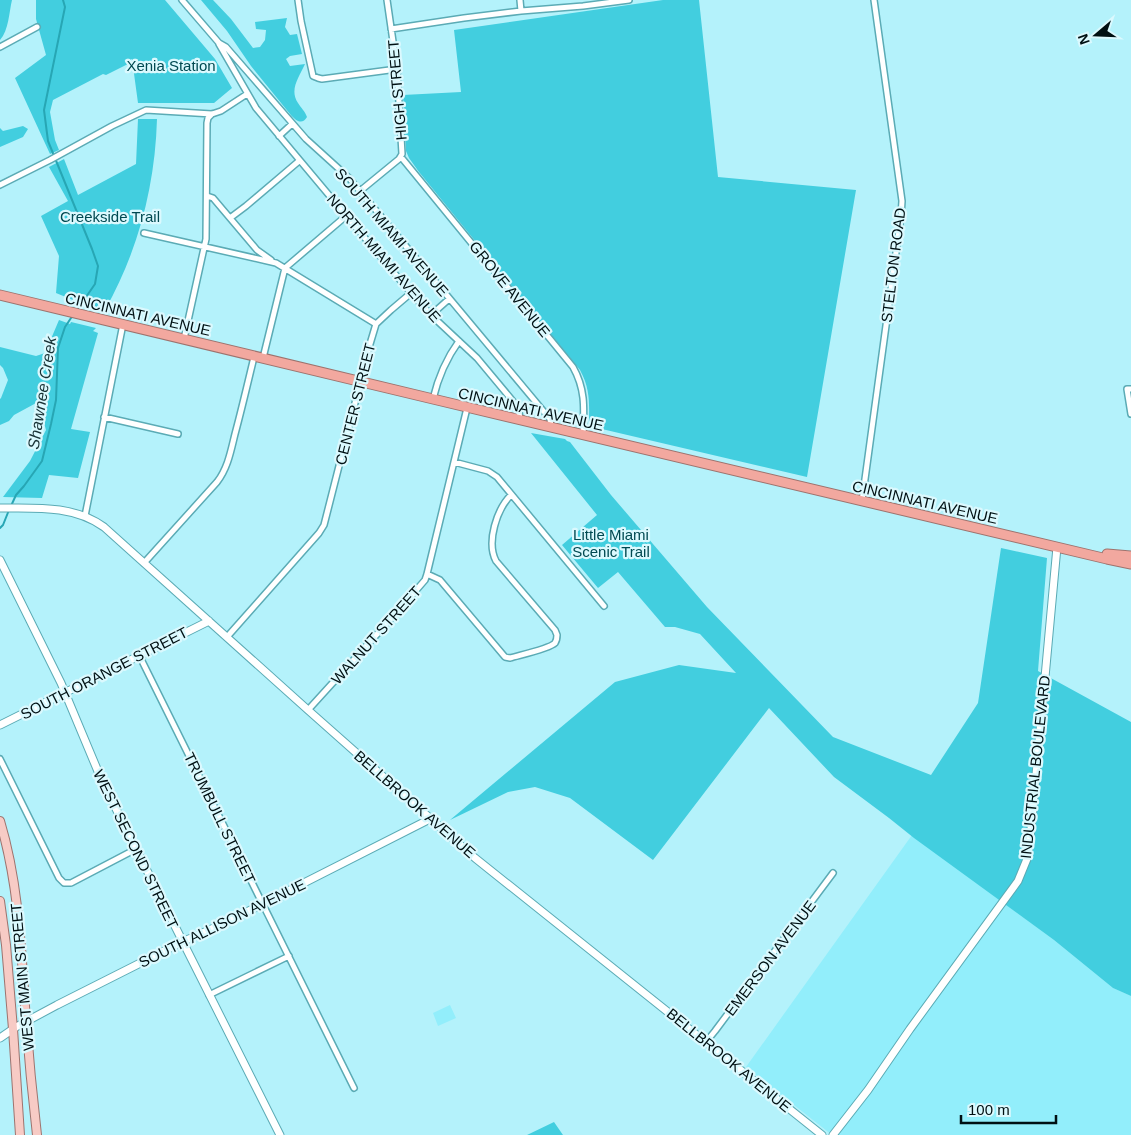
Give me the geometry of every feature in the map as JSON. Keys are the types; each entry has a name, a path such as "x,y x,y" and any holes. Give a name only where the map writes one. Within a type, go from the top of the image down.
{"highway":[{"name":"CINCINNATI AVENUE","path":"0,295 467,408 1131,564"},
{"name":"CINCINNATI AVENUE","path":"1057,547 1131,556"}],"main road":[{"name":"WEST MAIN STREET","path":"0,821 8,850 16,898 24,970 31,1084 37,1135"},
{"name":"WEST MAIN STREET","path":"0,901 6,945 20,1135"}],"street":[{"name":"SOUTH MIAMI AVENUE","path":"182,0 219,43 226,47 306,140 349,178 545,413 550,420 551,427"},
{"path":"298,0 313,76 322,79 397,70"},
{"name":"HIGH STREET","path":"360,191 401,157 402,154 397,70 387,0"},
{"path":"520,0 521,11"},
{"path":"391,29 521,11 629,0"},
{"name":"STELTON ROAD","path":"862,501 902,201 874,0"},
{"path":"0,47 37,27"},
{"name":"NORTH MIAMI AVENUE","path":"219,43 256,108 431,315 477,358 517,406 520,420"},
{"path":"0,185 146,110 212,114 221,111 248,94"},
{"path":"184,339 205,246 207,122 212,114"},
{"path":"279,136 292,124"},
{"name":"GROVE AVENUE","path":"401,157 573,367 584,395 583,435"},
{"path":"230,218 299,161"},
{"path":"207,196 213,198 257,250 276,263"},
{"path":"144,563 223,473 285,268 346,216"},
{"name":"CENTER STREET","path":"144,232 276,263 376,324 324,525 226,637"},
{"path":"376,324 412,293"},
{"path":"431,315 449,298"},
{"path":"86,516 123,324"},
{"path":"433,399 442,369 459,341"},
{"path":"1131,389 1128,390 1131,414"},
{"name":"WALNUT STREET","path":"308,710 423,583 427,574 467,408"},
{"path":"104,417 178,434"},
{"path":"454,462 492,473 497,477 604,606"},
{"path":"427,574 440,580 505,657 510,658 552,645 557,639 555,630 494,556 492,543 496,520 503,504 511,495"},
{"name":"BELLBROOK AVENUE","path":"1,508 37,507 63,510 86,516 104,527 475,858 822,1135"},
{"name":"INDUSTRIAL BOULEVARD","path":"833,1135 868,1090 1018,880 1024,866 1031,829 1057,547"},
{"name":"WEST SECOND STREET","path":"0,560 66,693 100,778 280,1135"},
{"name":"SOUTH ORANGE STREET","path":"0,725 209,621"},
{"name":"TRUMBULL STREET","path":"139,655 354,1088"},
{"path":"0,759 59,878 64,883 71,883 136,849"},
{"name":"SOUTH ALLISON AVENUE","path":"0,1038 64,1002 430,819"},
{"name":"EMERSON AVENUE","path":"706,1042 833,873"},
{"path":"209,995 289,956"}],"shaded area":[{"path":"912,835 1054,940 1113,988 1131,996 1131,1135 832,1135 746,1067"},
{"path":"450,1005 456,1018 438,1026 433,1013"}],"green space":[{"path":"0,0 12,0 7,26 0,40"},
{"name":"Xenia Station","path":"36,0 165,0 215,59 232,88 214,103 138,103 132,59 126,62 128,64 106,75 103,74 53,100 50,112 55,140 59,150 50,154 15,78 46,55 36,19"},
{"path":"201,0 213,0 231,19 253,48 260,47 265,40 266,30 256,29 255,22 287,18 285,27 290,35 297,34 302,54 290,56 286,59 290,66 305,64 294,93 295,98 307,117 305,120 298,121 290,114"},
{"path":"663,0 699,0 718,177 856,190 807,477 589,426 588,391 580,370 419,172 406,151 403,95 461,92 454,30"},
{"name":"Creekside Trail","path":"138,119 157,119 156,144 143,218 127,265 105,310 73,303 73,300 56,293 59,256 41,216 68,201 49,167 64,159 78,195 136,164"},
{"path":"23,126 28,129 23,137 0,147 0,128 3,131"},
{"path":"59,320 70,324 71,322 96,328 93,331 98,333 71,429 90,432 78,478 49,475 42,498 3,497 30,461 46,430 38,402 0,425 0,399 8,380 0,365 0,347 36,356 45,353"},
{"name":"Little Miami Scenic Trail","path":"531,433 565,439 570,442 611,495 707,607 833,737 931,775 978,703 1001,548 1047,558 1038,671 1131,722 1131,996 1113,988 1054,940 834,777 769,708 653,860 570,798 535,787 508,792 450,820 615,682 679,665 736,673 700,634 675,627 665,627 618,572 598,588 562,545 597,515"},
{"path":"554,1122 563,1135 527,1135"}],"waterway":[{"name":"Shawnee Creek","path":"63,0 65,7 44,110 48,141 98,266 95,284 77,310"},
{"name":"Shawnee Creek","path":"11,506 16,495 42,461 56,400 58,348 65,327 73,315"},
{"name":"Shawnee Creek","path":"0,528 9,510"}]}
